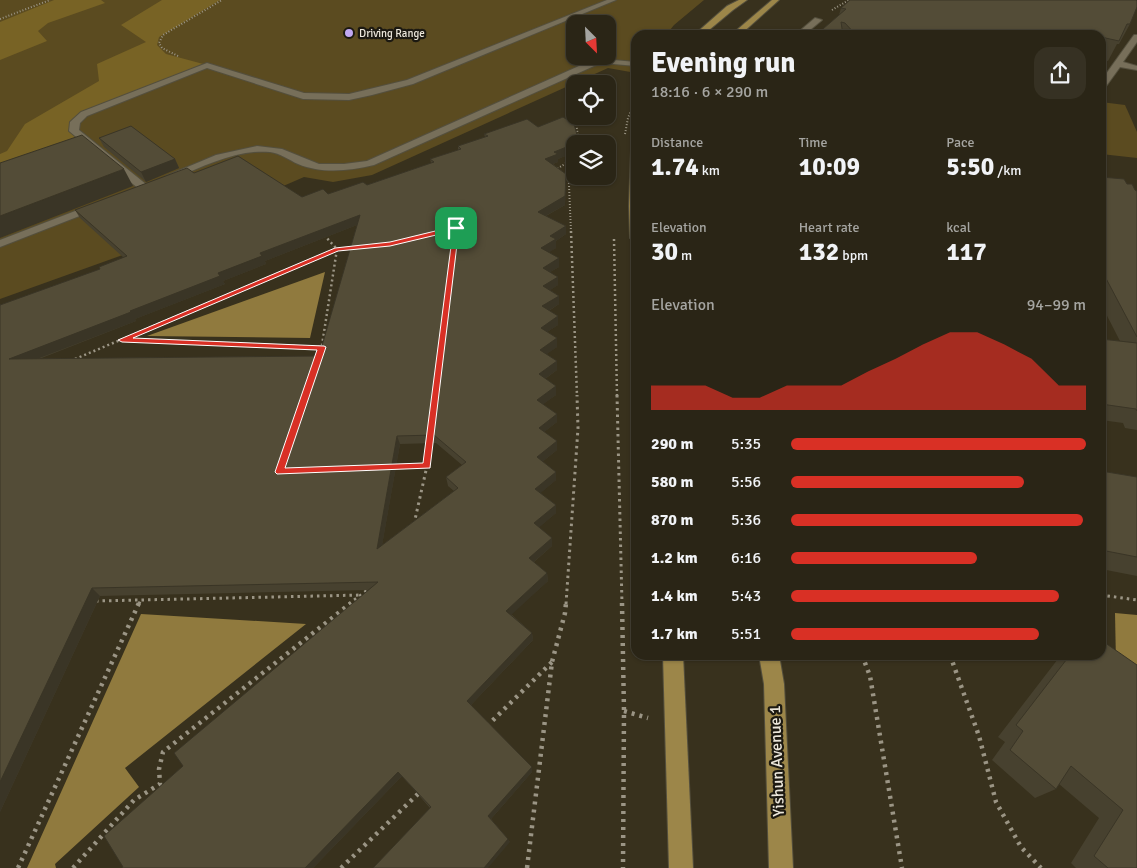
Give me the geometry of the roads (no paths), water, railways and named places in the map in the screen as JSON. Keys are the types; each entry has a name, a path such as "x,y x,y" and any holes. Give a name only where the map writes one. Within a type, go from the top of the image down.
{"main road":[{"path":"704,30 730,8 744,0"},
{"path":"741,30 776,0"},
{"path":"673,660 681,868"},
{"name":"Yishun Avenue 1","path":"770,660 774,684 781,868"}],"lane":[{"path":"613,0 410,82 349,97 303,96 207,66 84,114 75,122 74,131 85,146 147,186 218,158 255,149 272,149 316,166 349,168 370,163 591,64 602,61 631,64"},
{"path":"805,30 818,20"},
{"path":"1106,80 1137,36"},
{"path":"1119,64 1137,68"},
{"path":"85,146 104,139"},
{"path":"0,244 107,202"}],"place":[{"name":"Driving Range","path":"349,33"}]}
